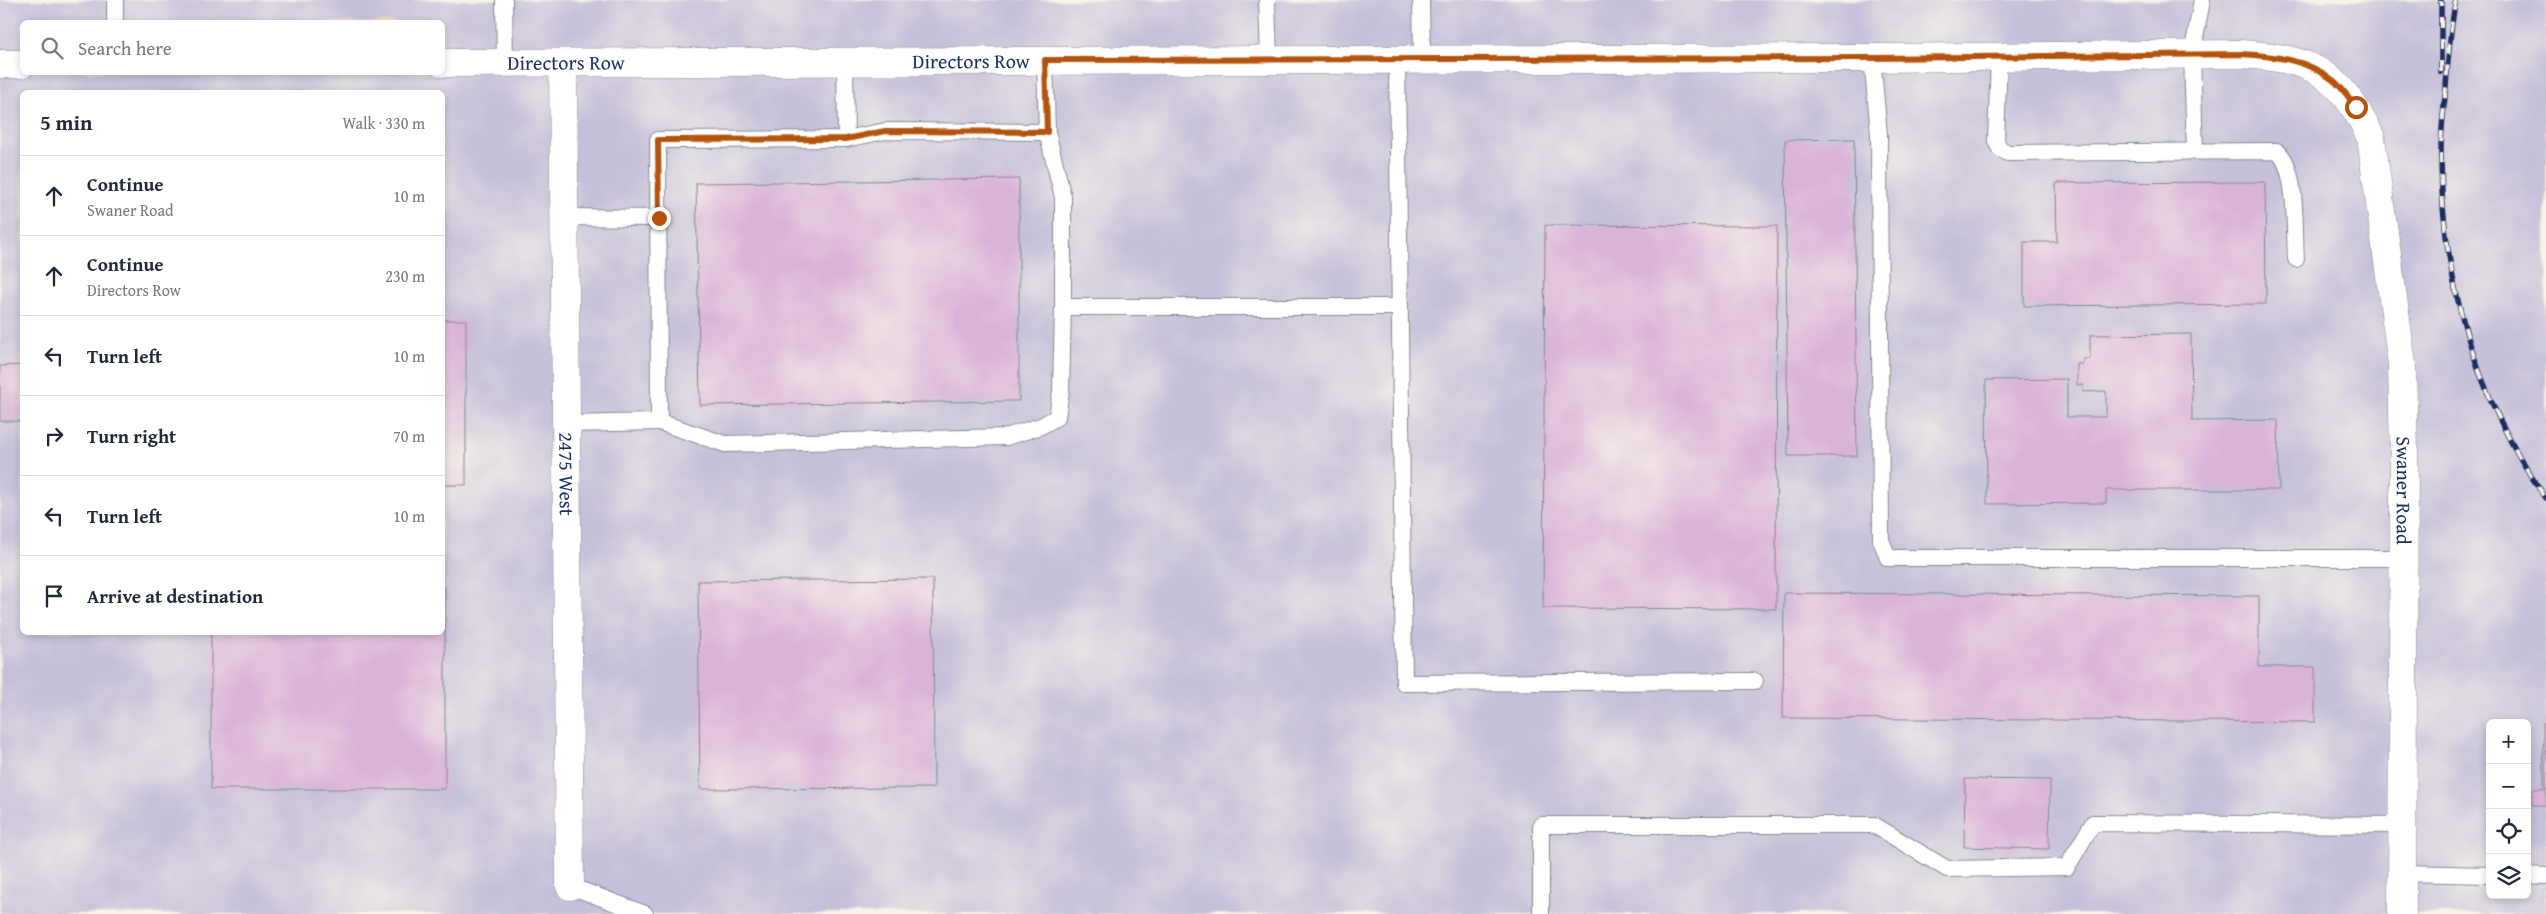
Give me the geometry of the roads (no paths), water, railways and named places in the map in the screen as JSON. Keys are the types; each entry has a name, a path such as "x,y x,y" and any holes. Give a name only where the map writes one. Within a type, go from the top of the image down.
{"street":[{"name":"Directors Row","path":"445,63 845,60 1872,58 2192,55 2274,56 2304,63 2333,81"},
{"name":"2475 West","path":"563,63 570,886"},
{"path":"0,64 20,64"},
{"name":"Swaner Road","path":"2333,81 2356,107 2370,138 2377,171 2402,364 2404,558 2402,914"}],"lane":[{"path":"115,0 115,20"},
{"path":"504,0 505,63"},
{"path":"1267,0 1268,59"},
{"path":"1421,0 1409,59 1400,306 1404,683 1755,681"},
{"path":"2195,151 2192,55 2202,0"},
{"path":"1999,56 1996,141 2000,149 2008,153 2266,149 2277,151 2282,155 2290,172 2296,260"},
{"path":"1872,58 1879,134 1881,540 1888,558 2404,558"},
{"path":"845,60 846,139"},
{"path":"567,424 659,422 725,444 1006,436 1041,426 1057,417 1061,391 1063,197 1047,132 1045,60"},
{"path":"659,422 658,140 846,139 885,131 1047,132"},
{"path":"565,217 659,218"},
{"path":"1063,307 1400,306"},
{"path":"1542,914 1541,825 1874,825 1947,869 2067,867 2093,823 2402,825"},
{"path":"2402,874 2486,875"},
{"path":"2531,875 2546,876"},
{"path":"570,886 645,914"}],"railway":[{"path":"2441,0 2441,72"},
{"path":"2456,0 2452,21 2441,151 2442,197 2455,288 2466,333 2481,377 2521,460 2546,498"}]}
